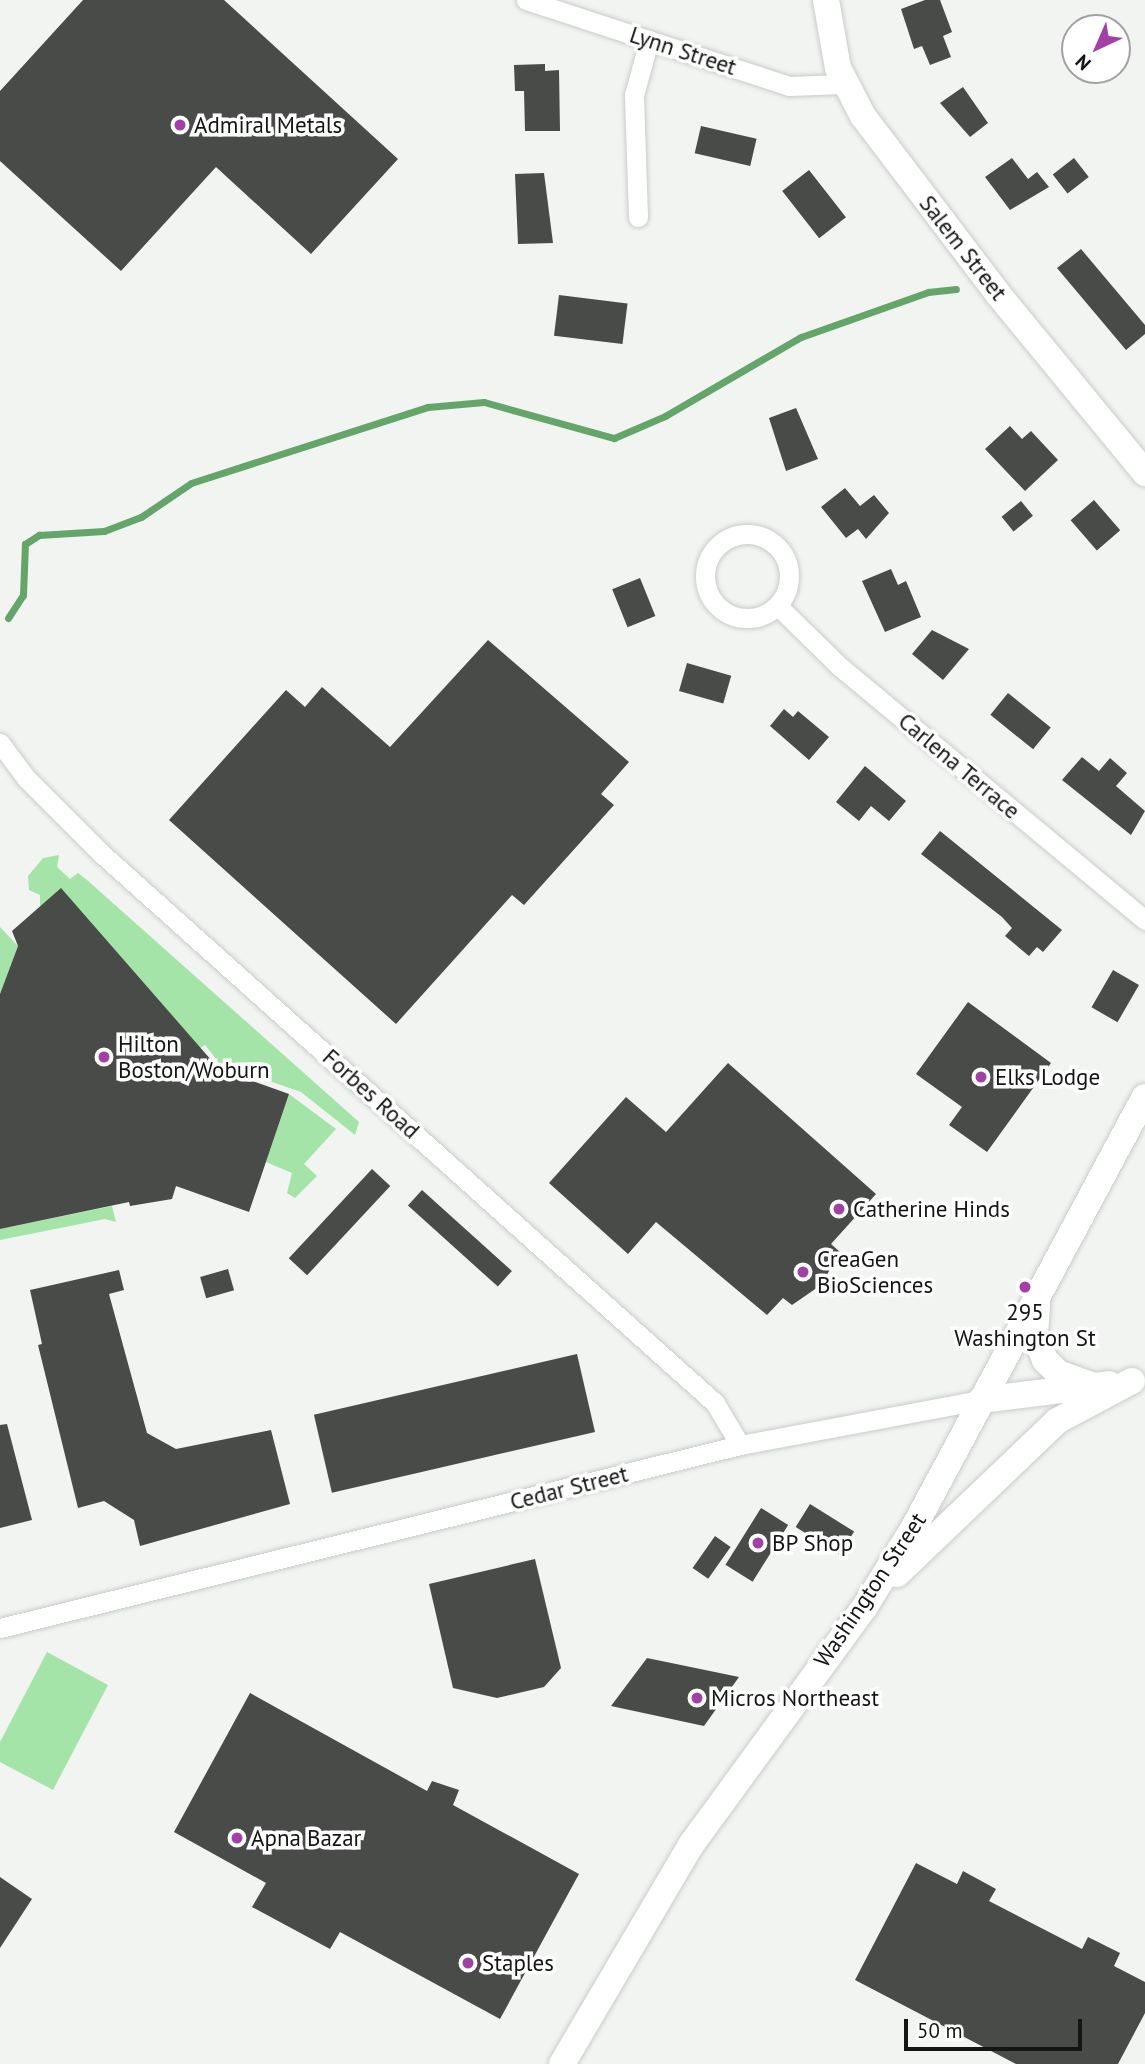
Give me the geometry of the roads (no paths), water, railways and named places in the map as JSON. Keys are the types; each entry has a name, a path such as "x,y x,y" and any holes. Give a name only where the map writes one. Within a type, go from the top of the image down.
{"main road":[{"name":"Salem Street","path":"827,0 842,84 998,294 1145,473"},
{"name":"Washington Street","path":"562,2064 691,1845 864,1608 929,1502 981,1400 1037,1302 1145,1097"},
{"path":"1037,1302 1035,1334 1045,1360 1058,1373 1097,1386"},
{"path":"864,1608 1032,1442 1079,1407 1139,1380"},
{"name":"Cedar Street","path":"981,1400 1139,1380"}],"street":[{"name":"Lynn Street","path":"526,0 793,87 842,84"},
{"path":"638,217 634,95 649,40"},
{"path":"751,534 778,547 789,573 778,606 755,618 739,618 715,604 705,572 721,543 751,534"},
{"name":"Carlena Terrace","path":"778,606 839,666 1145,920"},
{"name":"Forbes Road","path":"0,743 26,778 102,854 718,1406 740,1445"},
{"name":"Cedar Street","path":"0,1628 740,1445 981,1400"}],"waterway":[{"path":"8,618 23,595 25,544 39,535 104,531 141,517 191,483 428,407 484,402 614,438 665,416 801,337 928,292 956,289"}],"place":[{"name":"Admiral Metals","path":"180,125"},
{"name":"Hilton Boston/Woburn","path":"104,1057"},
{"name":"Elks Lodge","path":"981,1077"},
{"name":"Catherine Hinds","path":"839,1209"},
{"name":"CreaGen BioSciences","path":"803,1272"},
{"name":"295 Washington St","path":"1025,1287"},
{"name":"BP Shop","path":"758,1543"},
{"name":"Micros Northeast","path":"697,1698"},
{"name":"Apna Bazar","path":"237,1838"},
{"name":"Staples","path":"468,1963"}]}
